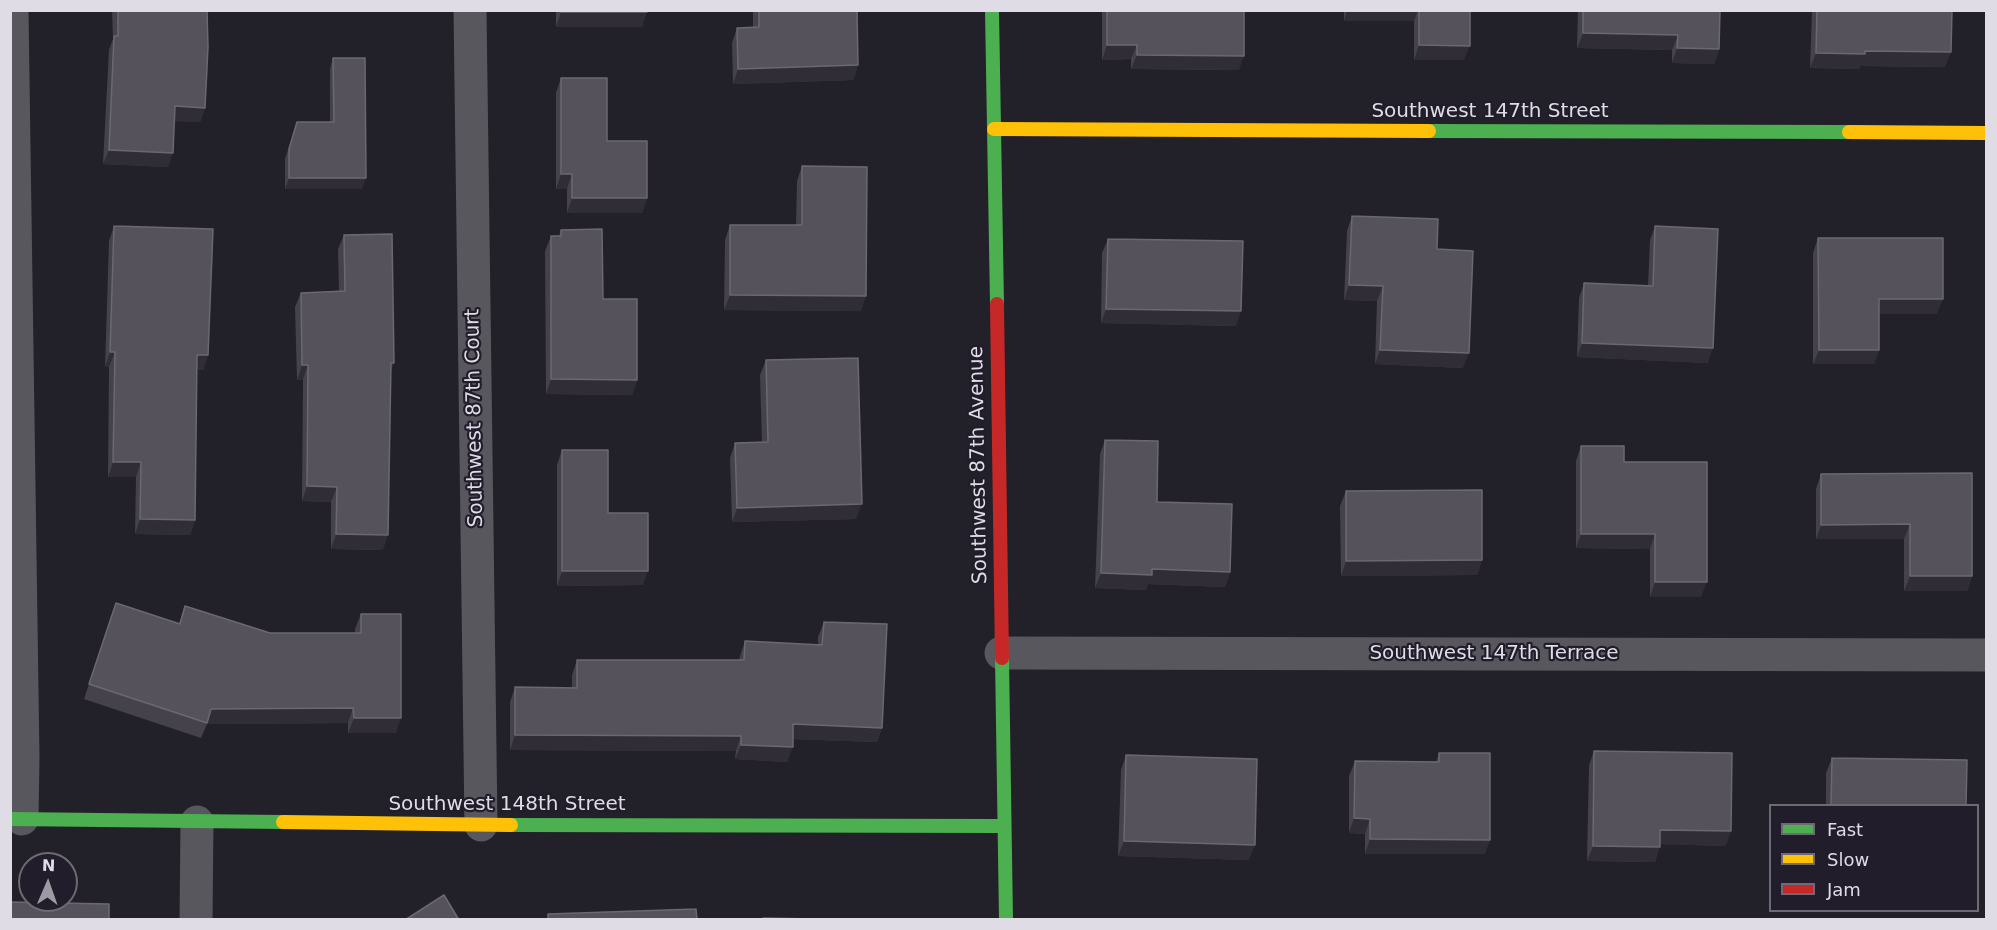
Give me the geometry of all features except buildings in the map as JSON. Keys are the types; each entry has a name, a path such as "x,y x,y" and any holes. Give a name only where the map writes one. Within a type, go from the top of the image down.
{"street":[{"path":"12,10 23,758 16,819"},
{"name":"Southwest 87th Court","path":"470,10 481,825"},
{"name":"Southwest 87th Avenue","path":"992,10 1006,920"},
{"name":"Southwest 147th Street","path":"994,129 1986,133"},
{"name":"Southwest 147th Terrace","path":"1001,653 1986,655"},
{"name":"Southwest 148th Street","path":"16,819 481,825 1004,826"},
{"path":"196,920 197,822"}],"traffic: fast":[{"path":"992,10 997,304"},
{"path":"1429,131 1849,132"},
{"path":"1002,658 1006,920"},
{"path":"10,819 283,822"},
{"path":"511,825 1004,826"}],"traffic: slow":[{"path":"994,129 1429,131"},
{"path":"1849,132 1986,133"},
{"path":"283,822 511,825"}],"traffic: jam":[{"path":"997,304 1002,658"}]}
